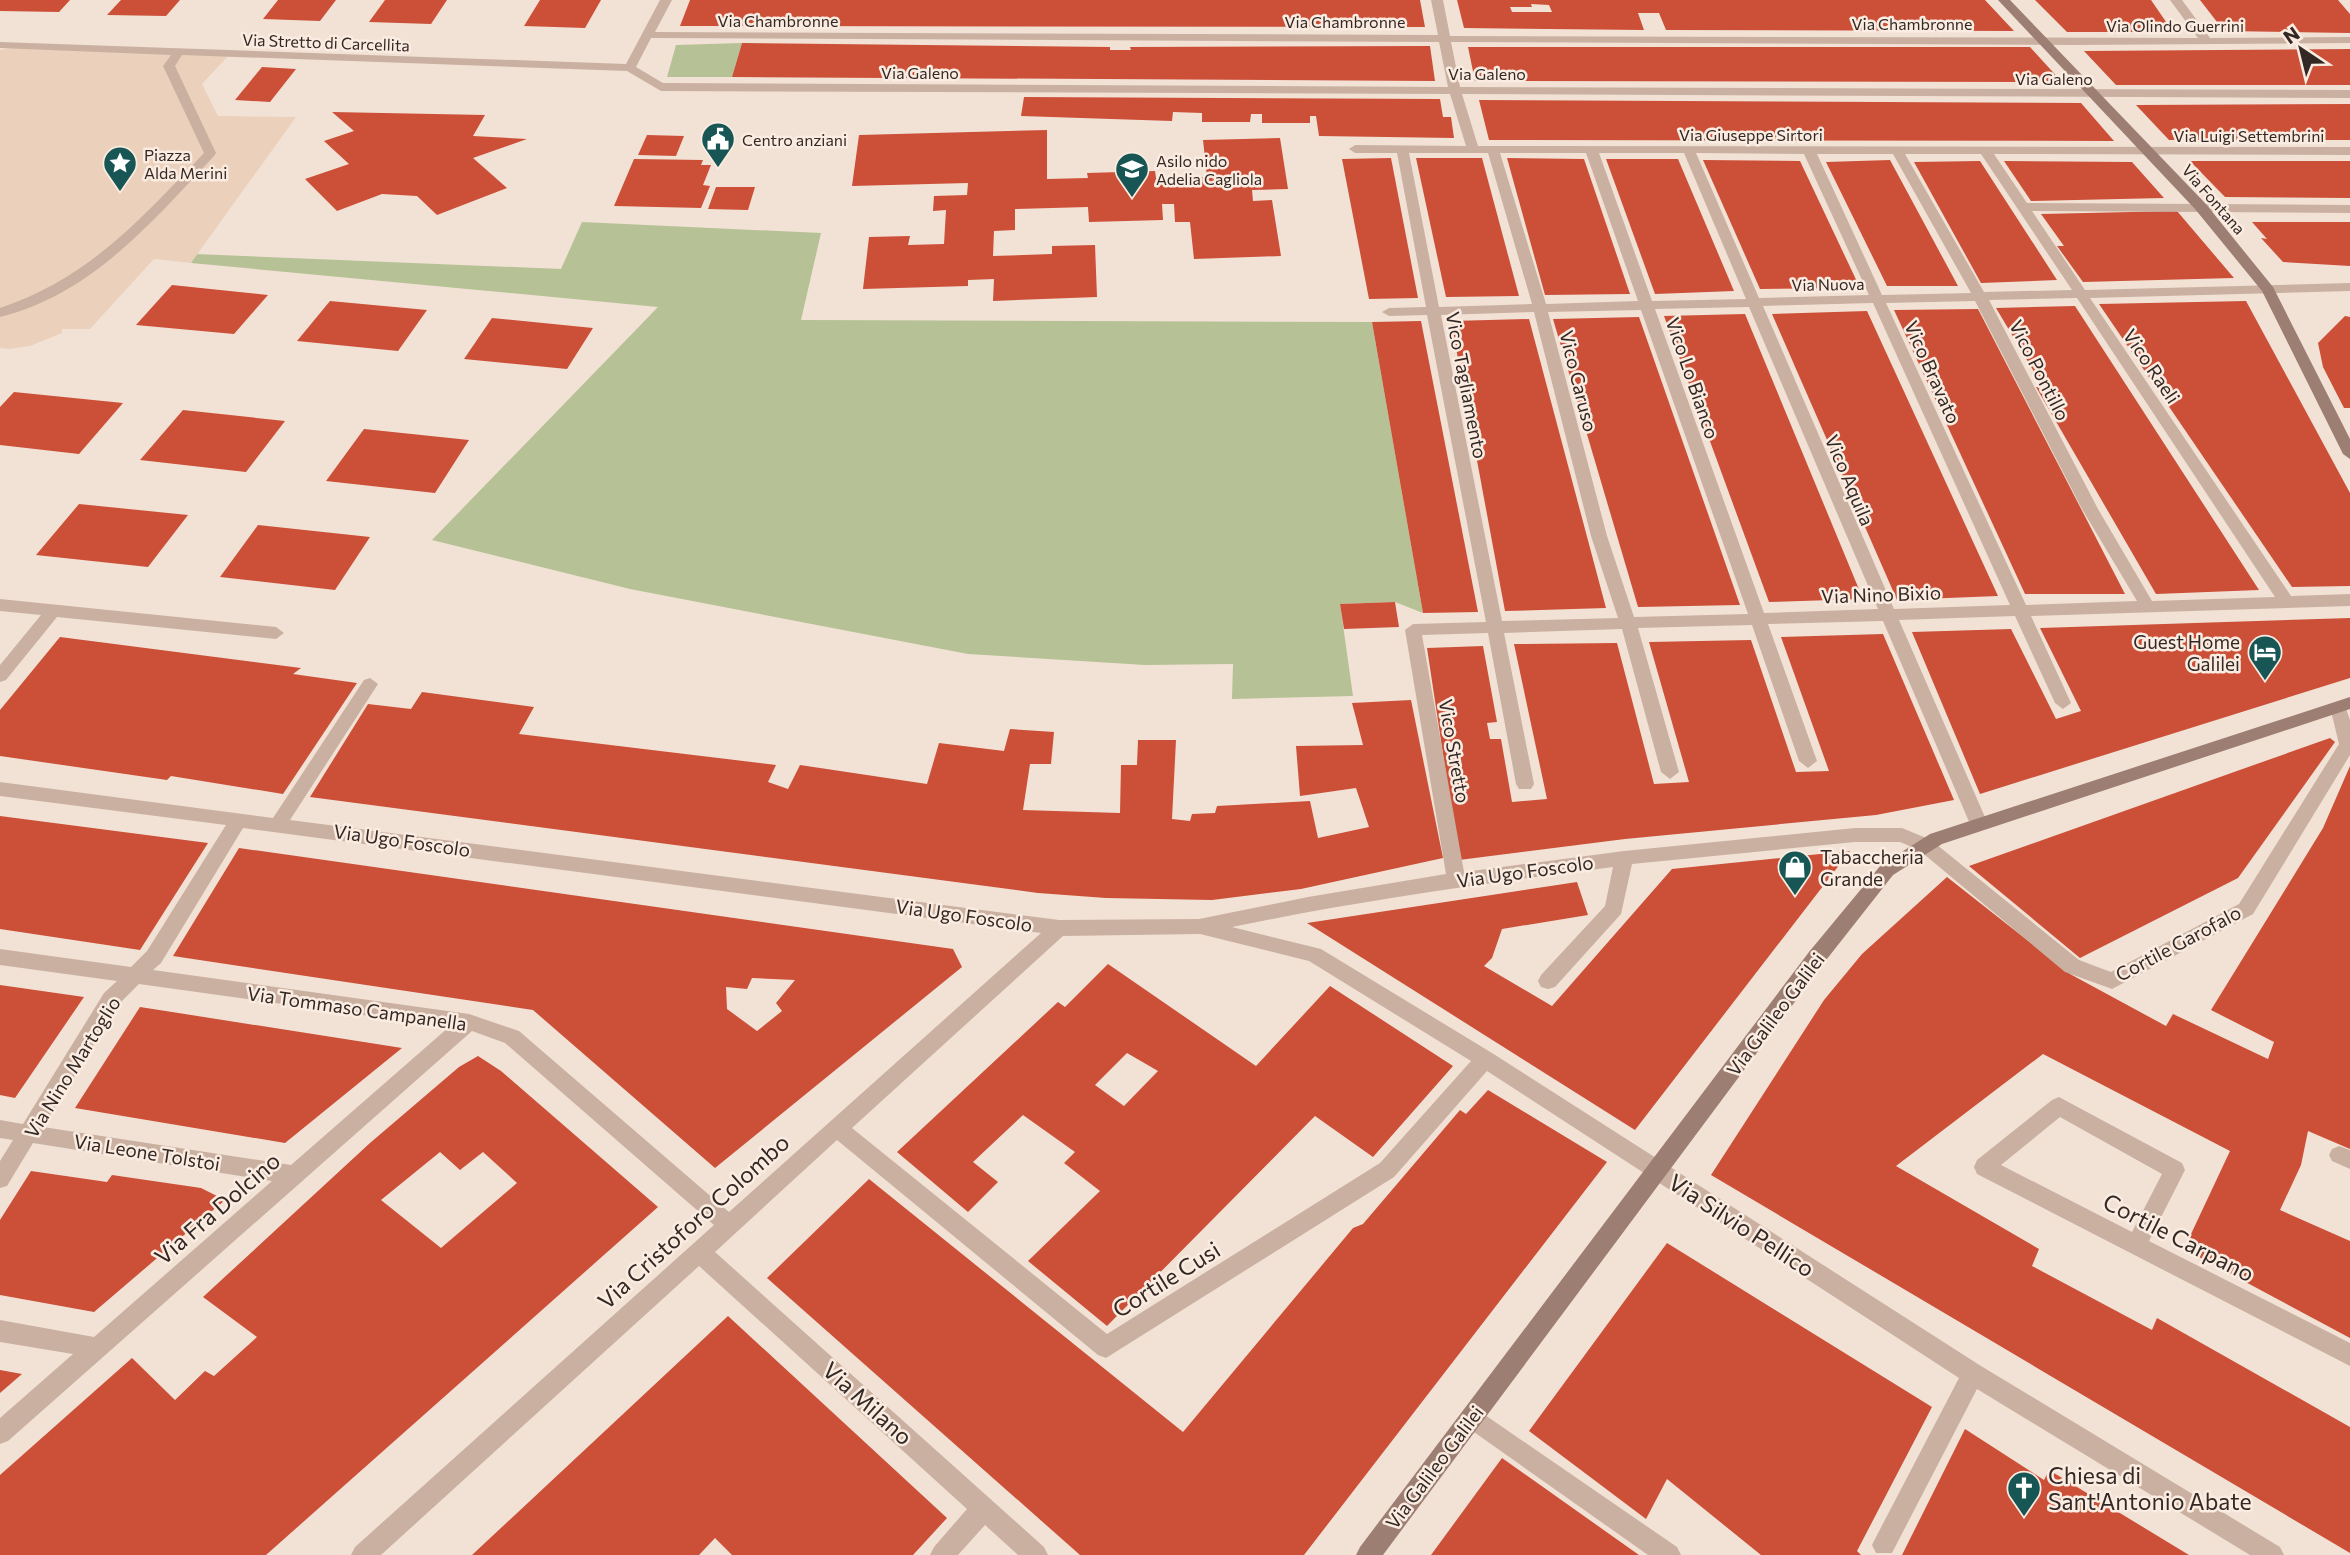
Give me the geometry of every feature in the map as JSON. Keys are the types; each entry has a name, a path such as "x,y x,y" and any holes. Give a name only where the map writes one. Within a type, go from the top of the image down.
{"street":[{"path":"629,68 666,0"},
{"path":"1437,0 1454,88 1473,149"},
{"name":"Via Fontana","path":"2004,0 2200,206 2267,290 2350,454"},
{"path":"2176,0 2206,40"},
{"name":"Via Chambronne","path":"647,35 2042,40"},
{"name":"Via Olindo Guerrini","path":"2042,40 2350,40"},
{"name":"Via Stretto di Carcellita","path":"0,48 21,46 629,68"},
{"path":"0,313 31,305 62,289 111,257 210,153 169,66 178,53"},
{"name":"Via Galeno","path":"629,68 661,87 1454,88 2350,94"},
{"name":"Via Giuseppe Sirtori","path":"1355,149 2147,150"},
{"name":"Vico Tagliamento","path":"1402,149 1525,784"},
{"name":"Vico Caruso","path":"1493,149 1540,308 1599,536 1629,623 1670,772"},
{"name":"Vico Lo Bianco","path":"1591,149 1808,761"},
{"name":"Vico Aquila","path":"1688,149 1979,824"},
{"name":"Vico Bravato","path":"1809,150 1880,300 2018,611 2063,703"},
{"name":"Vico Pontillo","path":"1897,150 1980,297 2090,509 2148,607"},
{"name":"Vico Raeli","path":"1985,150 2287,603"},
{"name":"Via Luigi Settembrini","path":"2147,150 2350,151"},
{"path":"2023,207 2350,209"},
{"name":"Via Nuova","path":"1389,312 2350,287"},
{"name":"Via Nino Bixio","path":"1413,630 2350,600"},
{"path":"0,605 276,633"},
{"path":"0,676 53,611"},
{"name":"Vico Stretto","path":"1413,630 1456,880"},
{"path":"278,824 370,684"},
{"name":"Via Galileo Galilei","path":"1368,1555 1659,1171 1816,958 1886,870 1925,845 1979,824 2344,705"},
{"name":"Cortile Garofalo","path":"1925,845 2072,965 2112,981 2246,909 2348,744 2344,705"},
{"name":"Via Ugo Foscolo","path":"0,789 1059,928 1199,928 1308,904 1456,880 1624,858 1855,835 1902,835 1925,845"},
{"name":"Via Nino Martoglio","path":"0,1179 111,999 154,957 239,819"},
{"path":"1548,981 1614,909 1624,858"},
{"name":"Via Cristoforo Colombo","path":"363,1555 1059,928"},
{"name":"Via Silvio Pellico","path":"1199,928 1314,954 1485,1059 1973,1374 2272,1555"},
{"name":"Via Tommaso Campanella","path":"0,957 469,1022 512,1037 728,1224"},
{"name":"Via Fra Dolcino","path":"0,1433 469,1022"},
{"name":"Cortile Cusi","path":"836,1127 1106,1347 1387,1170 1485,1059"},
{"name":"Cortile Carpano","path":"2136,1245 2175,1170 2059,1106 1984,1167 2136,1245 2350,1354"},
{"name":"Via Leone Tolstoi","path":"0,1129 293,1175"},
{"name":"Via Milano","path":"699,1252 1036,1555"},
{"path":"0,1331 98,1348"},
{"path":"1884,1545 1973,1374"},
{"path":"1472,1417 1669,1555"},
{"path":"942,1555 984,1508"}],"green space":[{"path":"742,43 732,77 667,77 676,45"},
{"path":"582,222 821,233 801,320 1372,322 1423,613 1395,602 1340,604 1353,696 1232,699 1233,664 1145,665 968,654 630,589 432,540 658,307 191,263 195,254 561,269"}],"shaded area":[{"name":"Piazza Alda Merini","path":"21,46 229,55 202,84 218,116 296,117 191,263 154,259 90,329 62,329 62,333 30,346 9,349 0,348 0,50"}],"building":[{"path":"0,0 70,0 59,12 0,11"},
{"path":"121,0 180,0 166,16 107,15"},
{"path":"278,0 336,0 320,21 263,19"},
{"path":"385,0 447,0 431,24 369,22"},
{"path":"540,0 601,0 585,28 524,26"},
{"path":"690,0 1420,0 1425,27 680,26"},
{"path":"1457,0 1985,0 2014,31 1666,30 1659,13 1638,13 1644,30 1464,28","holes":["1549,5 1552,12 1512,12 1510,7"]},
{"path":"2035,0 2151,0 2173,32 2067,32"},
{"path":"2200,0 2338,0 2350,14 2350,33 2224,31"},
{"path":"742,43 1110,47 1110,50 1131,50 1130,47 1430,46 1435,81 732,77"},
{"path":"1468,47 2030,47 2062,82 1475,81"},
{"path":"2350,49 2350,85 2116,85 2084,51"},
{"path":"262,67 296,69 270,102 235,100"},
{"path":"1024,97 1440,99 1443,117 1451,117 1454,138 1319,136 1316,116 1310,116 1310,123 1262,123 1262,114 1251,114 1250,122 1202,122 1202,113 1173,112 1172,121 1021,116"},
{"path":"1479,100 2081,103 2114,141 1489,140"},
{"path":"2350,104 2350,140 2169,140 2136,105"},
{"path":"332,112 485,115 473,136 527,139 473,158 507,188 437,215 417,196 382,194 337,211 305,179 349,164 324,141 354,131"},
{"path":"1047,130 1047,179 1088,178 1087,173 1155,171 1156,178 1207,177 1203,140 1280,138 1288,189 1252,190 1253,201 1272,200 1281,256 1194,259 1190,222 1175,222 1174,204 1162,204 1163,220 1089,222 1088,207 1015,209 1015,230 994,231 993,256 1052,254 1052,246 1095,245 1097,297 993,301 994,279 968,280 968,286 863,289 869,237 910,236 908,245 944,244 946,210 933,211 934,196 967,195 968,183 852,186 859,135"},
{"path":"647,135 684,136 676,156 638,155"},
{"path":"1391,158 1418,298 1369,299 1342,159"},
{"path":"1416,158 1482,158 1519,296 1446,297"},
{"path":"1507,158 1584,159 1630,294 1545,295"},
{"path":"634,159 703,160 701,165 711,165 703,185 710,186 701,208 614,206"},
{"path":"1606,159 1678,159 1734,291 1655,294"},
{"path":"1703,160 1800,161 1860,288 1760,289"},
{"path":"1890,160 1958,286 1887,286 1826,162"},
{"path":"1980,161 2057,280 1981,283 1914,162"},
{"path":"2004,161 2132,162 2164,198 2031,201"},
{"path":"2190,161 2350,161 2350,198 2225,197"},
{"path":"716,187 755,187 748,210 708,209"},
{"path":"2177,211 2234,278 2083,282 2057,246 2064,246 2041,214"},
{"path":"2252,222 2350,222 2350,266 2283,262 2261,238 2267,239"},
{"path":"172,285 268,295 234,334 136,325"},
{"path":"330,301 427,310 398,351 297,341"},
{"path":"2246,301 2350,493 2350,586 2292,587 2099,304"},
{"path":"2075,306 2259,590 2156,594 2036,387 2043,387 1996,308"},
{"path":"1978,309 2125,594 2025,594 1894,310"},
{"path":"1867,311 1998,596 1897,600 1772,314"},
{"path":"1745,314 1863,599 1769,602 1664,316"},
{"path":"2345,316 2350,317 2350,408 2344,408 2323,367 2318,343"},
{"path":"1639,317 1740,605 1638,607 1553,319"},
{"path":"492,318 593,328 567,369 464,359"},
{"path":"1529,319 1606,608 1505,611 1451,321"},
{"path":"1421,321 1478,612 1423,613 1372,322"},
{"path":"14,392 123,403 79,454 0,445 0,407"},
{"path":"183,410 285,421 246,472 140,460"},
{"path":"364,429 469,440 435,493 326,481"},
{"path":"79,504 188,515 148,567 36,555"},
{"path":"258,525 370,537 335,590 220,577"},
{"path":"1395,602 1399,627 1344,629 1340,604"},
{"path":"2350,618 2350,678 1980,794 1912,632 2011,629 2056,719 2081,711 2040,628"},
{"path":"1883,634 1954,800 1876,815 1625,839 1459,860 1427,648 1483,646 1497,722 1487,723 1490,739 1501,739 1512,802 1547,799 1514,644 1617,643 1654,784 1689,782 1649,642 1751,640 1796,772 1829,771 1781,637"},
{"path":"60,637 301,668 293,674 357,683 283,794 171,776 167,780 0,756 0,710"},
{"path":"422,692 534,707 519,734 776,765 768,782 788,789 800,765 927,784 939,743 1004,751 1010,729 1054,732 1051,764 1030,764 1023,810 1120,813 1121,765 1137,765 1138,740 1176,740 1172,819 1190,821 1192,814 1215,813 1217,806 1310,801 1318,838 1369,827 1356,788 1300,796 1296,746 1363,745 1352,703 1411,700 1443,858 1301,889 1212,900 1106,898 1038,893 310,797 368,704 411,709"},
{"path":"2330,738 2335,742 2238,878 2080,958 1969,866"},
{"path":"2350,766 2350,1149 2308,1131 2301,1165 2280,1210 2350,1241 2350,1338 2184,1249 2230,1151 2043,1054 1896,1166 2039,1249 2032,1266 2152,1330 2157,1318 2350,1427 2350,1553 1711,1175 1824,1000 1862,954 1947,877 2070,974 2166,1026 2173,1014 2268,1059 2274,1042 2211,1010 2323,828"},
{"path":"0,816 208,843 140,950 0,929"},
{"path":"239,848 953,949 962,967 715,1168 533,1010 173,956","holes":["752,978 795,980 776,1003 782,1011 757,1031 727,1009 726,987 747,989"]},
{"path":"1850,851 1635,1130 1307,923 1577,882 1588,915 1502,929 1492,958 1484,966 1552,1006 1672,869"},
{"path":"1108,964 1256,1066 1330,986 1453,1066 1373,1157 1315,1116 1107,1326 1028,1261 1100,1191 1064,1163 1075,1152 1023,1115 973,1162 998,1182 968,1212 897,1152 1058,1002 1065,1007","holes":["1127,1053 1158,1071 1124,1106 1095,1085"]},
{"path":"0,985 84,997 15,1098 0,1095"},
{"path":"140,1007 402,1048 285,1143 75,1108"},
{"path":"478,1056 501,1071 658,1207 266,1555 0,1555 0,1475 132,1358 175,1400 205,1371 214,1376 257,1337 203,1297 370,1143 459,1067","holes":["440,1152 460,1170 483,1152 517,1183 441,1248 381,1200"]},
{"path":"1488,1090 1607,1162 1304,1555 1080,1555 767,1278 869,1179 1183,1432 1353,1228 1363,1224 1460,1110 1466,1114"},
{"path":"31,1171 107,1182 112,1175 201,1188 225,1200 94,1312 0,1295 0,1220"},
{"path":"1667,1243 1932,1407 1857,1551 1861,1555 1761,1555 1667,1479 1646,1519 1529,1431"},
{"path":"728,1316 947,1518 913,1555 732,1555 715,1538 699,1555 472,1555"},
{"path":"0,1370 22,1374 0,1393"},
{"name":"Chiesa di Sant'Antonio Abate","path":"1965,1429 2044,1480 2049,1470 2189,1555 1902,1555"},
{"path":"1502,1458 1639,1555 1431,1555"}],"place":[{"name":"Centro anziani","path":"718,169"},
{"name":"Piazza Alda Merini","path":"120,193"},
{"name":"Asilo nido Adelia Cagliola","path":"1132,199"},
{"name":"Guest Home Galilei","path":"2265,682"},
{"name":"Tabaccheria Grande","path":"1795,897"},
{"name":"Chiesa di Sant'Antonio Abate","path":"2024,1518"}]}
